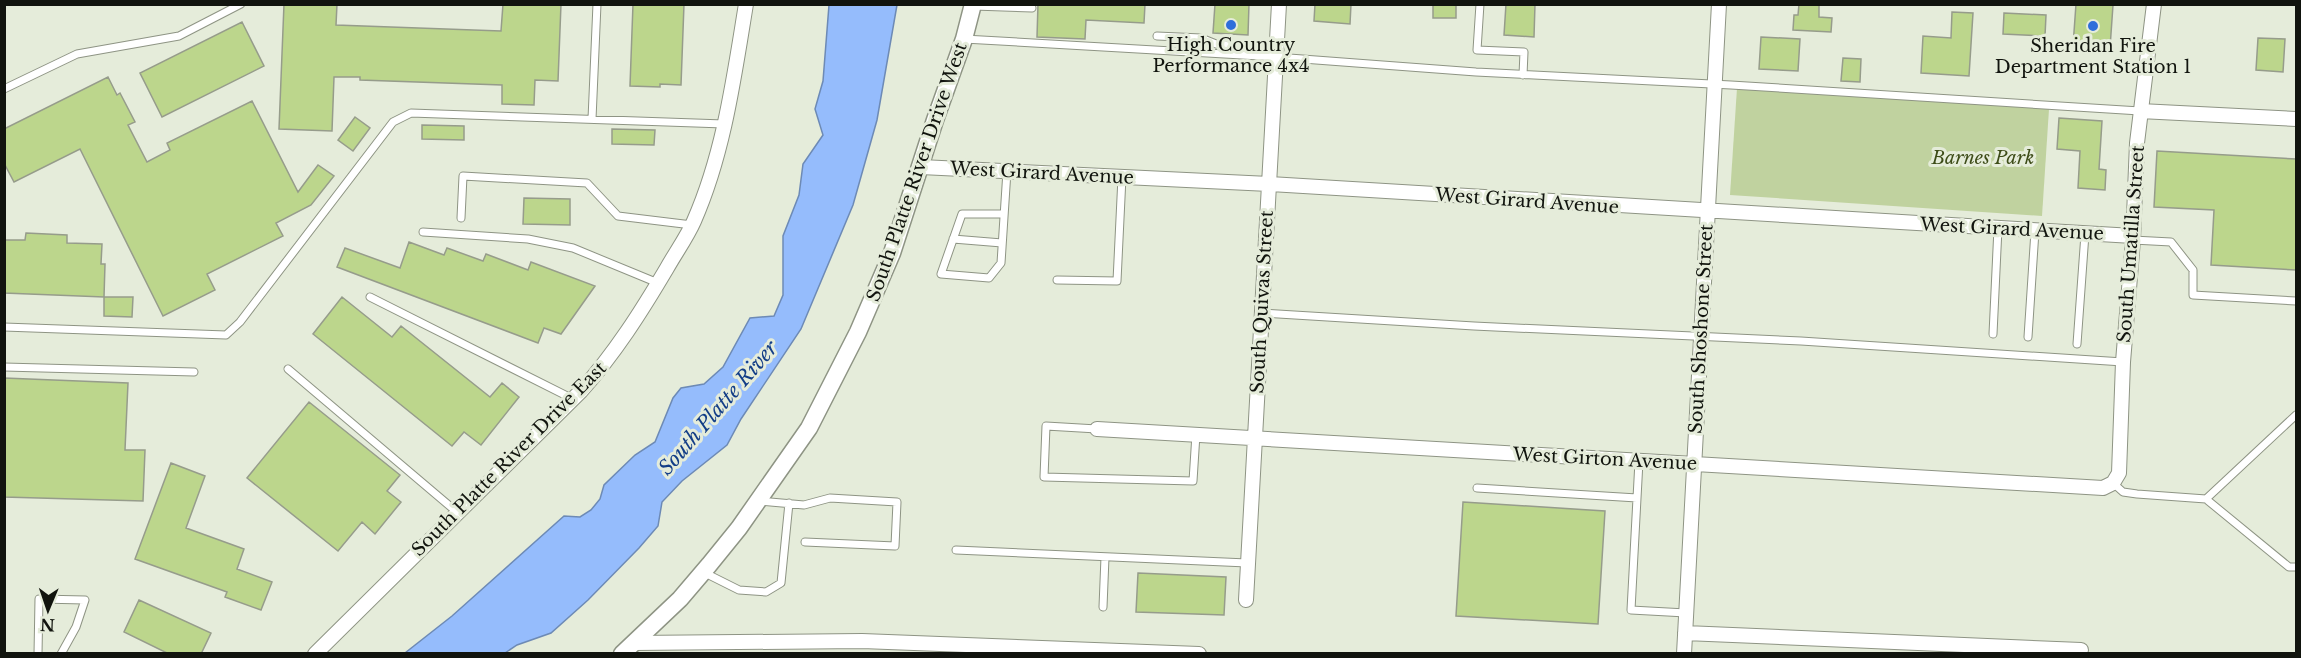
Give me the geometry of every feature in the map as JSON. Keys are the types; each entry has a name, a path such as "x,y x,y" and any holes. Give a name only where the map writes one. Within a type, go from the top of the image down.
{"street":[{"name":"South Platte River Drive East","path":"315,654 573,399 605,364 631,327 692,225 717,156 746,4"},
{"name":"South Quivas Street","path":"1246,600 1279,4"},
{"name":"South Shoshone Street","path":"1684,654 1719,4"},
{"name":"South Umatilla Street","path":"2113,483 2119,473 2123,362 2140,111 2154,4"},
{"name":"South Platte River Drive West","path":"628,648 680,599 703,572 759,501 809,428 854,341 892,253 964,39 973,5"},
{"path":"2140,111 2296,119"},
{"name":"West Girard Avenue","path":"921,166 1269,184 2133,238"},
{"name":"West Girton Avenue","path":"1096,429 1254,436 2103,488 2113,483"},
{"path":"1685,633 2081,650"},
{"path":"628,648 862,641 1023,650 1199,654"}],"lane":[{"path":"4,89 77,54 179,36 241,4"},
{"path":"592,119 597,4"},
{"path":"1480,4 1477,50 1524,52 1523,75"},
{"path":"973,5 1032,8"},
{"path":"1157,36 1201,38 1216,44 1277,53"},
{"path":"964,39 1277,53 1523,75 1714,84 2140,111"},
{"path":"4,327 226,335 240,322 393,122 411,113 724,124"},
{"path":"1004,214 962,213 941,274 989,278 1001,263 1007,171"},
{"path":"461,218 463,176 587,183 618,216 692,225"},
{"path":"1057,280 1117,281 1122,177"},
{"path":"1992,334 1998,228"},
{"path":"2028,337 2035,231"},
{"path":"423,232 528,238 573,248 658,283"},
{"path":"2077,344 2085,234"},
{"path":"2133,238 2171,242 2193,270 2193,295 2296,301"},
{"path":"953,239 1002,243"},
{"path":"370,297 573,399"},
{"path":"1262,313 1801,341 2123,362"},
{"path":"4,367 194,372"},
{"path":"288,369 458,513"},
{"path":"2206,499 2296,415"},
{"path":"1096,429 1046,426 1044,477 1193,481 1196,434"},
{"path":"1639,461 1632,610 1686,613"},
{"path":"2113,483 2123,492 2206,499 2289,567 2296,567"},
{"path":"1477,488 1637,498"},
{"path":"759,501 804,505 830,498 897,502 895,546 805,542"},
{"path":"703,572 739,590 766,592 782,583 789,504"},
{"path":"956,550 1247,563"},
{"path":"1103,607 1105,557"},
{"path":"38,654 39,599 85,600 76,627 61,654"}],"green space":[{"name":"Barnes Park","path":"1737,88 2049,109 2042,216 1730,195"}],"water":[{"name":"South Platte River","path":"829,5 897,5 877,120 853,205 801,329 741,419 727,445 682,481 662,502 658,526 588,600 551,633 517,645 505,653 405,653 452,616 564,516 580,517 591,510 600,499 604,485 635,455 655,442 673,398 681,388 704,384 723,367 750,318 774,316 783,295 783,236 799,195 803,164 823,135 815,109 823,81"}],"building":[{"path":"284,4 337,4 336,25 501,31 503,4 561,4 558,81 535,80 534,105 502,104 502,85 334,77 332,131 279,129"},
{"path":"633,4 684,4 681,85 630,86"},
{"path":"1038,4 1145,4 1144,23 1086,20 1085,39 1037,37"},
{"path":"1215,4 1249,4 1248,35 1213,33"},
{"path":"1315,4 1351,4 1350,24 1314,21"},
{"path":"1433,4 1456,4 1456,18 1433,18"},
{"path":"1506,4 1535,4 1534,37 1504,35"},
{"path":"1799,4 1819,4 1819,17 1832,18 1831,32 1793,30 1794,15 1798,15"},
{"name":"Sheridan Fire Department Station 1","path":"2076,4 2113,5 2110,48 2073,46"},
{"path":"1952,12 1973,13 1969,76 1921,73 1923,36 1951,38"},
{"path":"2004,13 2046,15 2045,36 2003,34"},
{"path":"242,22 264,66 162,117 140,73"},
{"path":"1761,37 1800,39 1798,71 1759,69"},
{"path":"2258,38 2285,39 2283,72 2256,70"},
{"path":"1843,58 1861,59 1860,82 1841,81"},
{"path":"108,77 117,95 120,93 135,122 128,125 147,162 170,150 167,143 252,101 298,192 318,165 334,176 311,205 276,223 283,236 207,274 215,290 163,316 80,149 14,182 4,163 4,129"},
{"path":"355,117 370,128 353,151 338,140"},
{"path":"2059,118 2102,121 2099,169 2106,170 2105,190 2078,188 2080,151 2057,149"},
{"path":"422,125 464,126 464,140 422,139"},
{"path":"612,129 655,130 654,145 612,144"},
{"path":"2157,151 2296,159 2296,270 2211,265 2214,210 2154,207"},
{"path":"524,198 570,199 570,225 523,224"},
{"path":"26,233 67,235 67,243 102,244 101,264 105,264 104,297 4,293 4,240 25,240"},
{"path":"409,242 444,255 447,248 483,261 486,254 528,270 531,262 595,286 561,334 544,328 538,343 337,267 345,248 400,268"},
{"path":"104,297 133,297 132,317 104,316"},
{"path":"342,297 392,337 401,326 490,397 502,383 519,397 481,445 464,432 452,446 313,334"},
{"path":"4,378 128,383 125,450 145,450 143,501 4,497"},
{"path":"309,402 400,475 387,491 401,502 375,534 362,522 338,551 247,478"},
{"path":"171,463 205,476 186,528 244,549 237,569 272,582 261,610 225,597 227,592 135,559"},
{"path":"1463,502 1605,511 1598,624 1456,616"},
{"path":"1138,573 1226,577 1224,615 1136,612"},
{"path":"139,600 211,633 201,654 169,654 124,632"}],"place":[{"name":"High Country Performance 4x4","path":"1231,25"},
{"name":"Sheridan Fire Department Station 1","path":"2093,26"}]}
